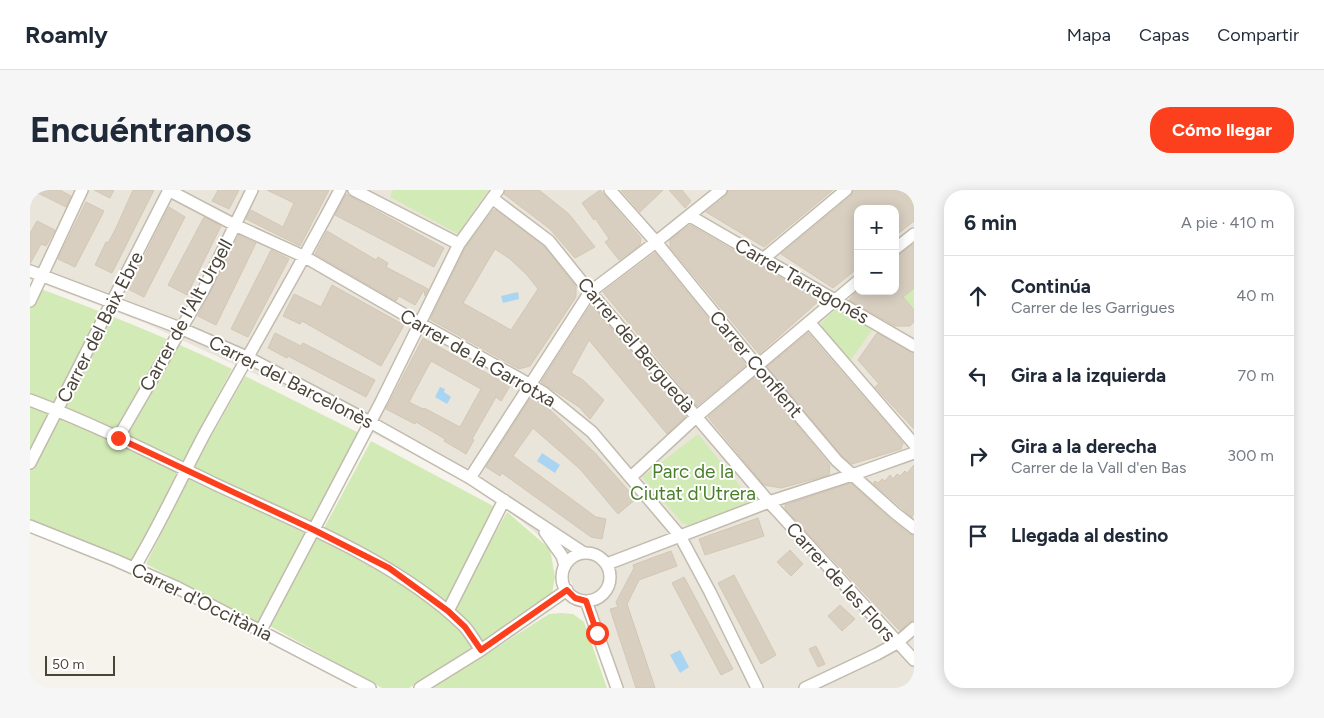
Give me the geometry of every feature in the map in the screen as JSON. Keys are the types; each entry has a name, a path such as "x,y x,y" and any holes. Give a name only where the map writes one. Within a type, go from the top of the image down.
{"street":[{"path":"30,301 82,190"},
{"name":"Carrer de la Garrotxa","path":"168,190 235,225 305,257 529,384 544,393 592,432 680,536 757,688"},
{"name":"Carrer del Baix Ebre","path":"30,463 168,190"},
{"name":"Carrer de l'Alt Urgell","path":"118,438 203,291 252,190"},
{"path":"134,568 185,470 305,257 340,190"},
{"path":"354,190 458,244"},
{"name":"Carrer Conflent","path":"610,190 656,242 837,461 914,528"},
{"path":"763,259 846,190"},
{"path":"470,478 590,292 690,216 714,192"},
{"path":"261,630 370,422 458,244 495,194"},
{"name":"Carrer del Berguedà","path":"495,194 549,241 590,292 769,502"},
{"name":"Carrer Tarragonés","path":"690,216 835,301 911,340"},
{"path":"899,247 914,234"},
{"name":"Carrer del Barcelonès","path":"30,271 180,328 248,358 370,422 470,478 584,553"},
{"path":"631,477 696,417 854,284"},
{"path":"809,322 914,444"},
{"path":"30,400 57,410 118,438 314,530 389,568 448,611 465,627 481,650"},
{"path":"607,564 769,502 852,476 914,453"},
{"path":"448,611 504,500"},
{"name":"Carrer de les Flors","path":"769,502 914,660"},
{"name":"Carrer del Barcelonès","path":"538,523 553,541 562,556 565,566"},
{"name":"Carrer d'Occitània","path":"30,526 176,587 370,688"},
{"path":"584,553 597,556 607,564 610,572 610,581 602,595 586,601 575,598 567,590 563,579 565,566 573,558 584,553"},
{"path":"420,688 481,650 567,590"},
{"path":"586,601 617,688"},
{"path":"805,688 897,643 914,628"}],"shaded area":[{"path":"30,190 914,190 914,688 609,688 582,605 556,550 491,496 313,401 145,323 30,279"}],"green space":[{"path":"393,190 488,190 458,234 390,197"},
{"path":"30,285 132,324 232,369 176,474 135,561 30,520"},
{"path":"914,288 914,310 903,297"},
{"path":"837,308 846,310 873,329 850,361 823,329 821,323"},
{"path":"245,376 359,433 312,525 194,467"},
{"name":"Parc de la Ciutat d'Utrera","path":"698,434 754,503 692,526 683,524 642,477"},
{"path":"371,441 495,507 446,605 324,528"},
{"path":"189,478 307,534 259,623 146,564"},
{"path":"507,512 550,549 555,577 552,594 483,643 452,610"},
{"path":"317,537 387,575 444,614 474,647 409,688 382,688 270,626"},
{"path":"549,614 573,614 584,622 607,688 433,688"}],"water":[{"path":"518,292 519,299 503,303 501,296"},
{"path":"440,387 445,389 444,392 451,397 447,404 435,397"},
{"path":"542,453 560,465 555,473 537,461"},
{"path":"680,650 689,667 680,673 670,655"}],"building":[{"path":"32,190 60,190 71,196 66,207"},
{"path":"94,190 114,190 110,198"},
{"path":"133,190 154,190 112,273 95,265 106,242 108,243 116,228"},
{"path":"218,190 239,190 229,209 212,201"},
{"path":"267,190 329,190 300,246 246,219 251,210 283,227 294,203"},
{"path":"505,190 539,190 569,214 595,247 575,258 550,229 504,194"},
{"path":"600,190 641,238 640,245 619,260 605,242 609,239 582,203"},
{"path":"621,190 663,190 640,212"},
{"path":"669,190 682,190 691,201 685,208"},
{"path":"728,190 833,190 764,247 706,212 726,196"},
{"path":"853,190 914,190 914,221 899,233 899,205 854,205 854,271 833,288 781,254 851,196"},
{"path":"346,194 444,248 434,267 335,215"},
{"path":"86,202 104,211 75,267 58,259"},
{"path":"169,207 185,217 144,297 128,289"},
{"path":"493,210 496,210 544,246 576,287 576,297 530,366 519,369 431,320 465,248","holes":["495,249 510,259 527,275 538,289 511,330 463,303"]},
{"path":"204,217 221,226 187,295 168,285"},
{"path":"37,221 55,230 46,246 41,244 30,264 30,233"},
{"path":"690,225 820,300 759,354 670,247 670,240"},
{"path":"327,231 376,260 378,257 388,263 386,267 428,289 425,296 424,290 415,305 399,296 396,301 315,254"},
{"path":"239,235 256,243 216,325 198,316"},
{"path":"914,244 914,288 903,297 914,310 914,322 910,326 895,326 849,300 854,294 899,295 899,254"},
{"path":"271,250 289,259 248,337 231,329"},
{"path":"655,253 746,365 697,406 603,292"},
{"path":"332,285 404,325 381,366 302,321 300,324 283,316 294,294 321,307"},
{"path":"591,305 686,416 667,434 589,340 571,373 583,380 604,400 590,419 579,407 541,382"},
{"path":"275,333 301,346 303,343 375,380 366,397 288,356 287,358 268,348"},
{"path":"808,333 903,443 901,449 852,464 842,456 767,367"},
{"path":"877,333 914,353 914,429 875,387 879,384 858,360"},
{"path":"423,338 510,386 501,401 496,397 472,439 474,440 466,454 416,422 415,424 386,409","holes":["431,361 481,389 460,427 409,402"]},
{"path":"757,377 830,465 829,475 781,488 764,485 708,417"},
{"path":"531,397 548,408 596,454 636,499 618,514 580,469 533,428 513,456 596,517 606,519 602,539 591,537 502,473 500,476 486,467"},
{"path":"914,465 914,514 912,517 873,483 875,481 878,483 882,479 885,481 890,475 893,479 897,474 900,476 905,471 907,473"},
{"path":"851,483 890,519 909,534 914,535 914,621 909,622 900,631 785,509 785,505"},
{"path":"758,518 764,536 705,555 699,539"},
{"path":"790,550 803,564 791,576 777,562"},
{"path":"671,551 677,566 639,580 627,604 655,688 636,688 610,609 618,607 616,602 634,568 633,565"},
{"path":"734,575 776,655 761,664 718,583"},
{"path":"684,577 733,669 721,675 672,583"},
{"path":"840,605 855,619 842,631 828,616"},
{"path":"816,646 825,664 818,667 809,649"}],"route":[{"path":"118,438 314,530 389,568 448,611 465,627 481,650 567,590 575,598 586,601 597,633"}]}
